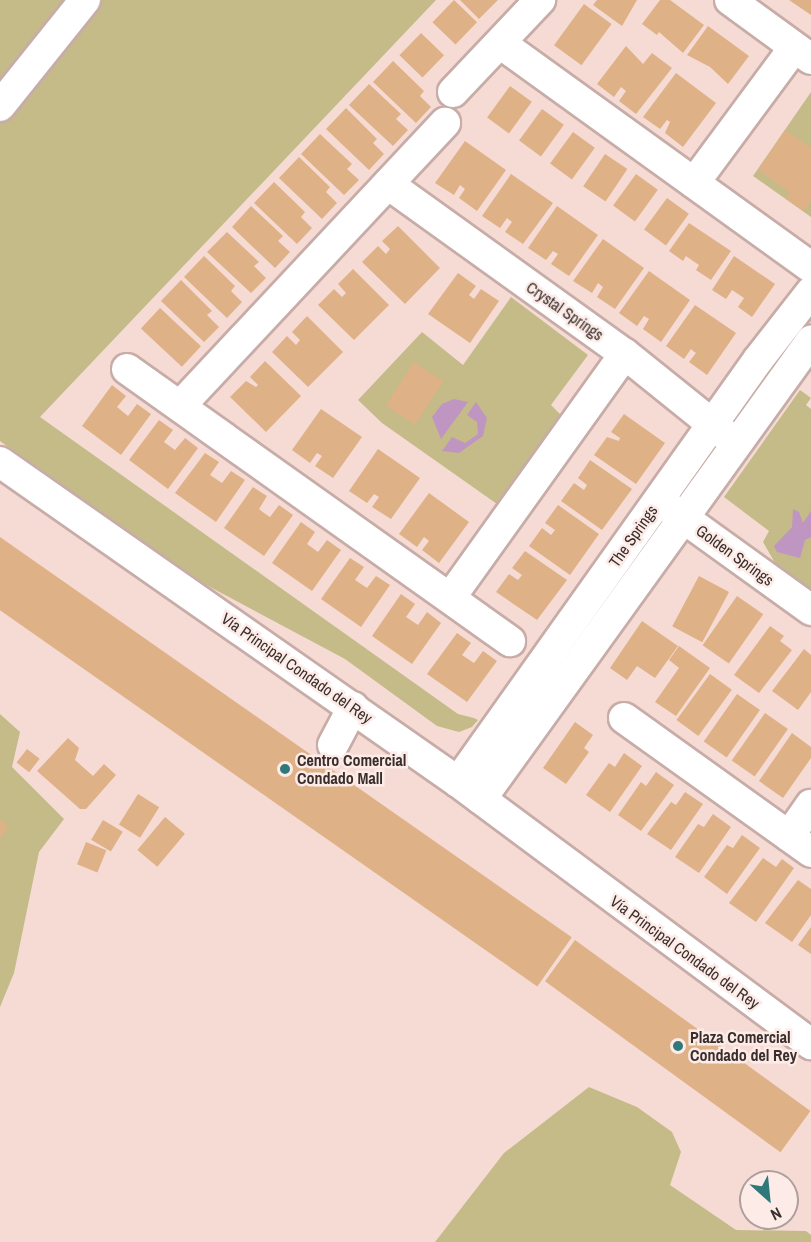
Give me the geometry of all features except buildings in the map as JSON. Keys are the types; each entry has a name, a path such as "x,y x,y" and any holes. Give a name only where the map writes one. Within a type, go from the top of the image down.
{"street":[{"path":"0,106 85,0"},
{"path":"453,92 540,0"},
{"path":"694,183 803,54 730,0"},
{"path":"500,43 811,267"},
{"path":"180,406 445,123"},
{"name":"Crystal Springs","path":"388,184 626,354 737,444"},
{"name":"The Springs","path":"470,791 658,500 811,291"},
{"name":"The Springs","path":"470,791 684,518 811,341"},
{"path":"450,598 626,354"},
{"path":"127,369 510,641"},
{"name":"Vía Principal Condado del Rey","path":"0,462 353,707 591,878 604,894 811,1044"},
{"name":"Golden Springs","path":"658,500 811,610"},
{"path":"333,745 353,707"},
{"path":"624,718 800,844 811,805"},
{"name":"Vía Principal Condado del Rey","path":"591,878 615,879 811,1020"}],"shaded area":[{"path":"0,0 436,0 40,417 458,714 478,720 472,727 459,732 437,726 345,659 165,563 0,441"},
{"path":"811,92 811,217 753,176"},
{"path":"511,297 588,355 551,405 561,415 497,504 382,423 358,400 422,332 463,365"},
{"path":"800,390 811,398 806,405 811,409 811,592 779,570 763,542 769,531 724,497"},
{"path":"454,399 468,402 441,439 432,417 442,404"},
{"path":"476,402 487,418 483,436 459,453 442,451 452,437 465,443 478,434 477,422 467,415"},
{"path":"793,509 799,512 803,523 811,511 811,537 805,540 800,558 777,552 774,546 792,527"},
{"path":"0,714 20,732 12,767 64,819 39,852 14,973 0,1007"},
{"path":"589,1087 637,1107 672,1132 681,1152 670,1185 736,1230 806,1231 811,1235 811,1242 435,1242 504,1153"}],"place":[{"name":"Centro Comercial Condado Mall","path":"285,769"},
{"name":"Plaza Comercial Condado del Rey","path":"678,1046"}]}
